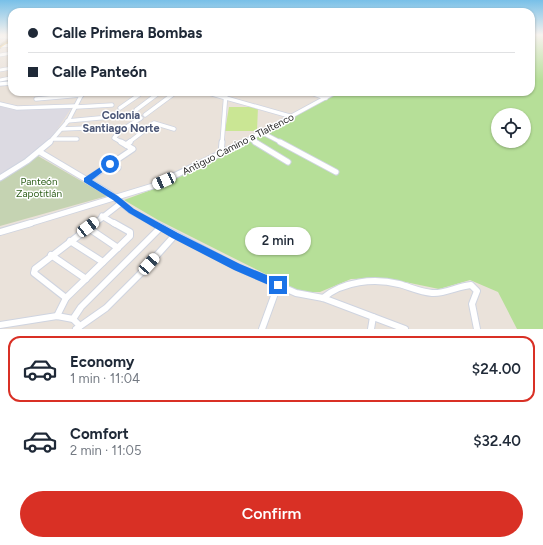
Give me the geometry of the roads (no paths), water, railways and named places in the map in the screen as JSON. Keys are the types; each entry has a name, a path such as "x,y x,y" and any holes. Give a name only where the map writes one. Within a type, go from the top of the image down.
{"street":[{"path":"36,99 59,96"},
{"path":"0,178 40,152 54,139 76,108 81,96"},
{"path":"120,108 137,96"},
{"path":"136,110 155,96"},
{"path":"87,180 133,149 114,138 115,136 170,96"},
{"path":"222,96 293,117"},
{"path":"320,96 326,98"},
{"name":"Antiguo Camino a Tlaltenco","path":"0,232 153,186 264,132 329,96"},
{"path":"221,153 226,97"},
{"path":"0,104 17,108 104,108"},
{"path":"76,108 112,105"},
{"path":"67,121 110,117"},
{"path":"126,145 154,123 174,128"},
{"path":"62,129 111,127"},
{"path":"264,132 336,172"},
{"path":"54,139 77,139"},
{"path":"250,139 288,162"},
{"path":"40,152 115,198 131,211 237,267 296,293 323,298 405,329"},
{"path":"110,164 118,168"},
{"path":"66,298 34,273 39,264 121,203"},
{"path":"57,316 66,298 131,234 102,216"},
{"path":"88,227 118,248"},
{"path":"73,319 81,307 161,227"},
{"path":"0,325 57,316 73,319 78,327 106,308 140,274 175,235"},
{"path":"70,241 103,262"},
{"path":"51,255 86,279"},
{"path":"323,298 328,292 363,282 390,282 433,293 447,292 462,286 471,285 477,291 472,304 477,329"},
{"path":"262,329 278,285"},
{"path":"371,329 373,317"}],"district":[{"name":"Colonia Santiago Norte","path":"121,121"}],"park label":[{"name":"Panteón Zapotitlán","path":"39,186"}]}
